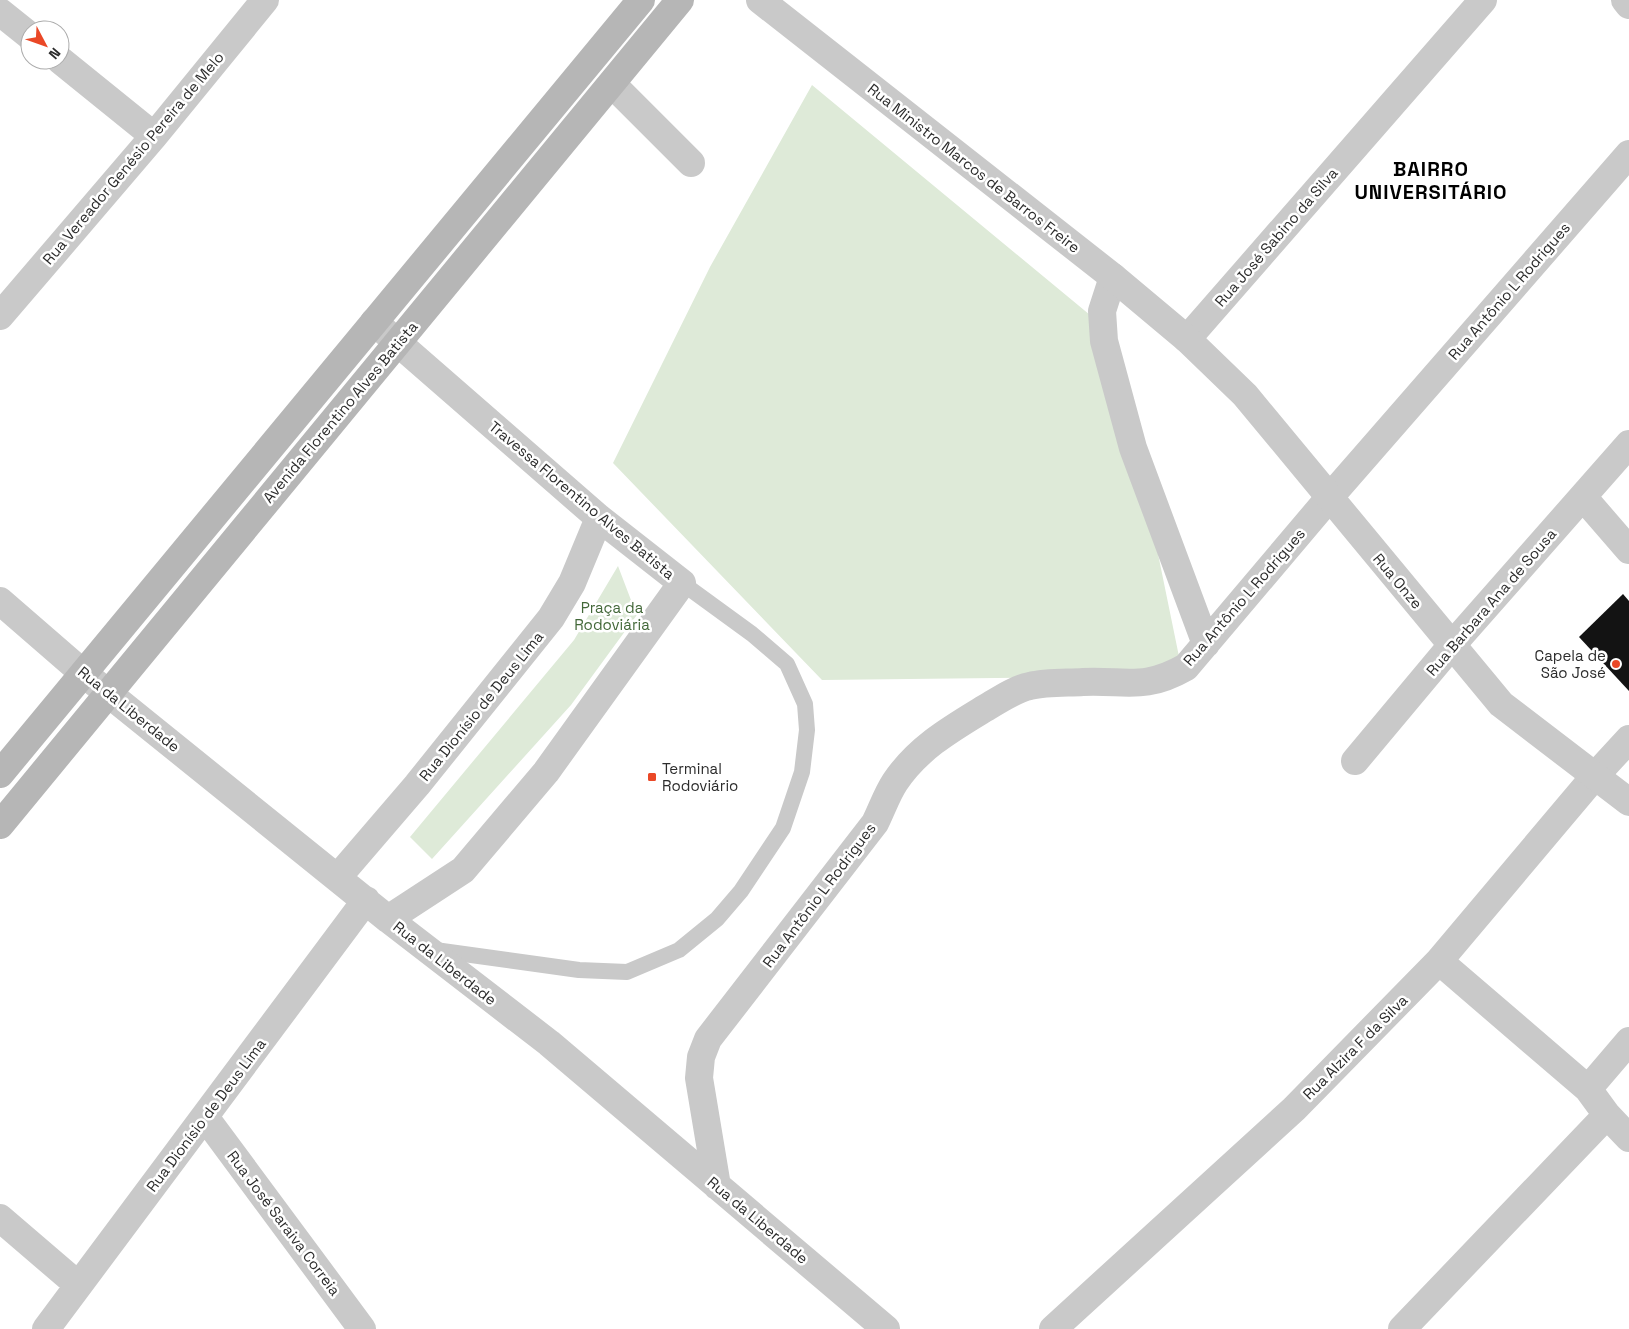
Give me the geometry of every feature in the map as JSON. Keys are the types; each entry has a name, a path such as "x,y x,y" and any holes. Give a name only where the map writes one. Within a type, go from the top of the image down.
{"main road":[{"name":"Avenida Florentino Alves Batista","path":"0,774 641,0"},
{"name":"Avenida Florentino Alves Batista","path":"0,825 680,0"}],"street":[{"name":"Rua Vereador Genésio Pereira de Melo","path":"0,316 154,136 265,0"},
{"name":"Rua Ministro Marcos de Barros Freire","path":"760,0 1113,277 1187,339"},
{"name":"Rua José Sabino da Silva","path":"1187,339 1483,0"},
{"path":"1625,0 1629,5"},
{"path":"0,12 20,28"},
{"path":"70,68 154,136"},
{"path":"612,84 690,163"},
{"name":"Rua Antônio L Rodrigues","path":"718,1186 699,1078 701,1057 708,1039 875,822 895,783 914,757 943,734 993,703 1029,686 1085,682 1130,684 1152,681 1171,675 1186,667 1328,498 1629,154"},
{"path":"1113,277 1102,311 1104,341 1133,448 1206,644"},
{"name":"Travessa Florentino Alves Batista","path":"374,322 599,518 682,583 546,772 462,870 388,919"},
{"name":"Rua Onze","path":"1187,339 1245,395 1328,498 1501,704 1629,802"},
{"name":"Rua Barbara Ana de Sousa","path":"1355,761 1452,646 1629,444"},
{"path":"1583,497 1629,550"},
{"name":"Rua Dionísio de Deus Lima","path":"338,877 417,785 551,618 572,583 599,518"},
{"name":"Rua da Liberdade","path":"0,601 83,673 109,692 388,919 549,1043 886,1329"},
{"name":"Rua Alzira F da Silva","path":"1054,1329 1294,1108 1439,961 1594,777 1629,739"},
{"name":"Rua Dionísio de Deus Lima","path":"56,1325 78,1285 366,900"},
{"path":"1439,961 1588,1089 1606,1114 1629,1138"},
{"path":"1588,1089 1629,1041"},
{"path":"1402,1329 1606,1114"},
{"name":"Rua José Saraiva Correia","path":"205,1117 362,1329"},
{"path":"0,1218 78,1285"}],"lane":[{"path":"428,949 579,970 627,972 679,950 717,920 740,891 783,828 787,818 802,772 807,730 805,704 787,664 752,634 682,583"}],"green space":[{"path":"812,85 1113,334 1183,676 822,680 613,463 710,267"},
{"name":"Praça da Rodoviária","path":"618,566 634,608 642,608 571,705 432,859 410,837 574,640"}],"building":[{"name":"Capela de São José","path":"1623,594 1629,601 1629,691 1579,637"}],"place":[{"name":"Capela de São José","path":"1616,664"},
{"name":"Terminal Rodoviário","path":"652,777"}],"district":[{"name":"BAIRRO UNIVERSITÁRIO","path":"1431,180"}]}
